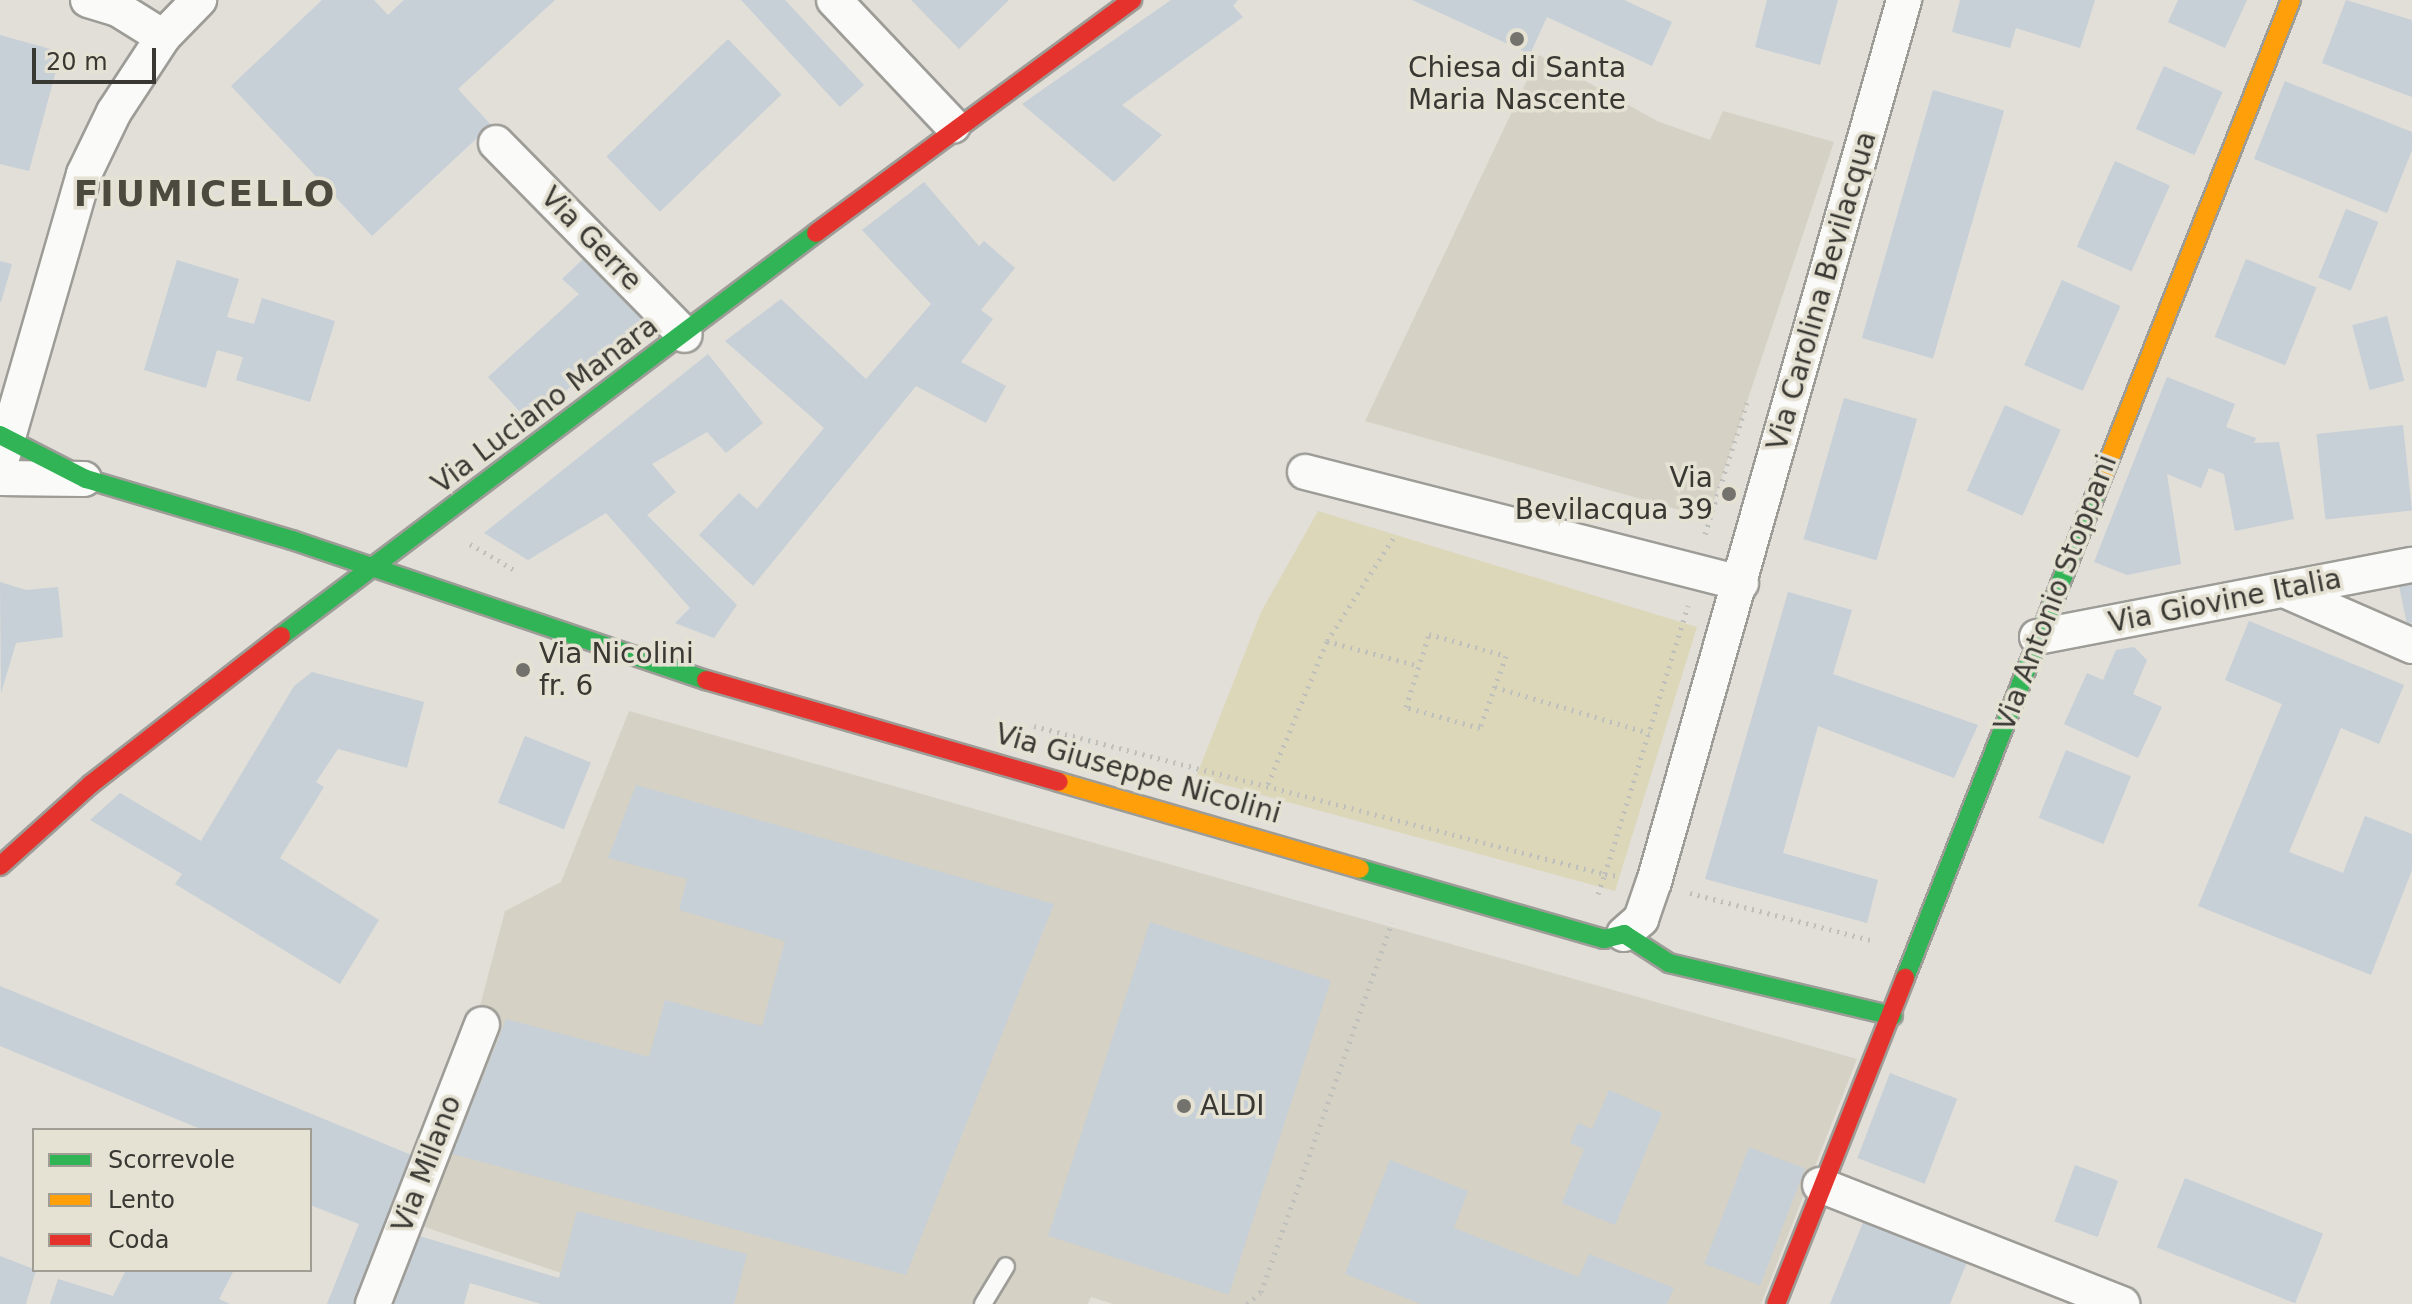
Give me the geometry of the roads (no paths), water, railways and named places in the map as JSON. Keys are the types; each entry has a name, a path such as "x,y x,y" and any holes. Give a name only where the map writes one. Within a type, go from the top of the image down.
{"street":[{"path":"88,0 118,9 163,37"},
{"path":"3,446 84,174 114,112 163,37 199,0"},
{"path":"834,0 953,126"},
{"name":"Via Luciano Manara","path":"0,866 91,784 368,568 435,522 685,335 953,126 1132,0"},
{"name":"Via Carolina Bevilacqua","path":"1624,934 1641,919 1654,882 1904,0"},
{"name":"Via Antonio Stoppani","path":"1776,1304 1820,1185 1893,1016 2037,637 2291,0"},
{"name":"Via Gerre","path":"496,143 685,335"},
{"name":"Via Giuseppe Nicolini","path":"3,446 86,479 368,568 625,657 1604,939 1624,934"},
{"path":"1305,472 1741,583"},
{"path":"0,478 86,479"},
{"name":"Via Giovine Italia","path":"2037,637 2412,565"},
{"path":"2284,590 2412,646"},
{"path":"1624,934 1669,963 1893,1016"},
{"name":"Via Milano","path":"373,1304 482,1025"},
{"path":"1820,1185 2122,1304"}],"lane":[{"path":"983,1304 1006,1266"}],"place":[{"name":"Chiesa di Santa Maria Nascente","path":"1517,39"},
{"name":"Via Bevilacqua 39","path":"1729,494"},
{"name":"Via Nicolini fr. 6","path":"523,670"},
{"name":"ALDI","path":"1184,1106"}],"district":[{"name":"FIUMICELLO","path":"205,194"}]}
